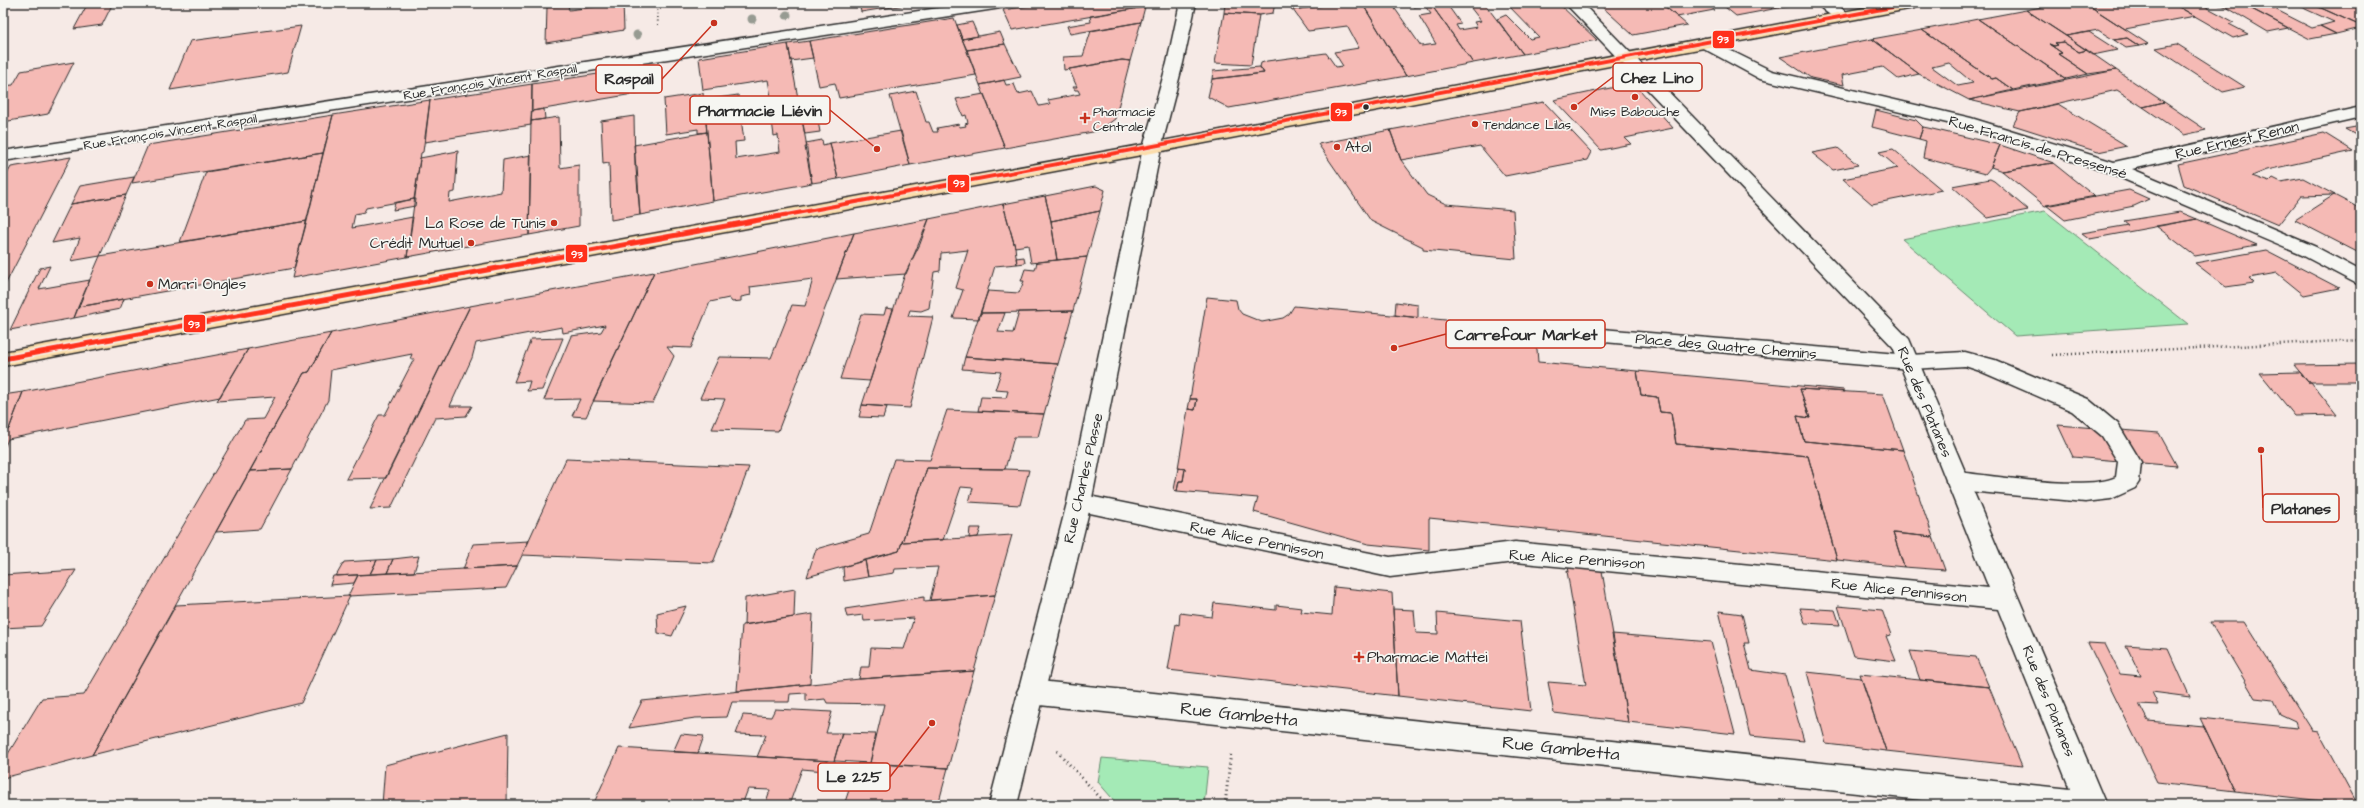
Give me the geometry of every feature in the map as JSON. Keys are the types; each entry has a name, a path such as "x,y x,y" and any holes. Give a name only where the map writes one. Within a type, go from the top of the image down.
{"main road":[{"path":"3,359 1152,148 1914,3"}],"street":[{"name":"Rue François Vincent Raspail","path":"3,156 1001,3"},
{"name":"Rue Charles Plasse","path":"1003,805 1079,503 1152,148 1175,63 1188,3"},
{"name":"Rue des Platanes","path":"1573,3 1627,57 1902,344 2092,805"},
{"path":"1825,3 1843,16"},
{"name":"Rue Francis de Pressensé","path":"1705,43 1766,75 1965,122 2113,168 2309,251 2361,279"},
{"name":"Rue Ernest Renan","path":"2113,168 2361,112"},
{"name":"Place des Quatre Chemins","path":"1543,331 1910,362 1965,359 1980,363 2080,405 2110,430 2130,462 2127,482 2111,490 2085,492 1958,481"},
{"name":"Rue Alice Pennisson","path":"1079,503 1390,567 1515,552 2008,600"},
{"name":"Rue Gambetta","path":"1027,705 1235,714 2092,805"}],"path":[{"path":"2044,356 2361,340"},
{"path":"1027,705 1107,805"},
{"path":"1225,805 1235,714"}],"green space":[{"path":"2045,211 2188,324 2015,336 1902,239"},
{"path":"1102,758 1208,767 1204,805 1118,805 1098,782"}],"building":[{"path":"88,3 113,3 102,25 74,29"},
{"path":"623,3 624,30 546,43 547,7 568,5 569,10"},
{"path":"859,3 918,3 861,12"},
{"path":"1047,3 1146,3 1145,7 1012,30 1003,10"},
{"path":"1225,3 1275,3 1273,13 1259,15 1224,13"},
{"path":"1300,3 1339,3 1292,10 1289,5"},
{"path":"1339,3 1362,3 1406,76 1229,108 1208,97 1212,79 1264,73 1260,67 1261,63 1267,61 1326,53 1336,67 1343,66 1334,52 1359,48 1347,26 1308,31 1293,10"},
{"path":"1362,3 1391,3 1421,46 1436,44 1419,16 1431,14 1425,6 1414,7 1411,3 1430,3 1473,63 1406,76"},
{"path":"1430,3 1446,3 1461,24 1456,25 1459,30 1477,27 1474,22 1481,21 1467,3 1484,3 1523,54 1473,63"},
{"path":"1506,3 1558,3 1597,40 1523,54 1497,19 1506,15 1530,39 1539,37"},
{"path":"1598,3 1661,3 1687,25 1633,35"},
{"path":"1661,3 1706,3 1714,10 1677,17"},
{"path":"1720,3 1765,3 1773,9 1736,16"},
{"path":"1765,3 1803,3 1804,4 1773,9"},
{"path":"2062,3 2085,3 2148,44 2139,46 2127,38 2114,40 2098,30 2066,36 2026,10"},
{"path":"2085,3 2172,3 2195,16 2125,29"},
{"path":"2172,3 2199,3 2234,22 2229,24 2248,34 2233,38"},
{"path":"2213,3 2240,3 2288,28 2268,32 2226,7"},
{"path":"2263,3 2312,28 2320,26 2336,34 2310,39 2246,6"},
{"path":"2292,3 2310,3 2361,26 2361,28 2336,34 2320,26 2334,22"},
{"path":"2310,3 2349,3 2361,9 2361,26"},
{"path":"1145,7 1141,22 1070,34 1067,26 1091,22 1090,16"},
{"path":"2026,10 2087,50 2079,52 2063,42 2055,43 2058,45 2054,46 2049,44 2062,53 2058,54 2088,74 2066,79 1978,19"},
{"path":"1224,13 1259,15 1251,65 1215,63"},
{"path":"954,18 976,75 839,98 835,83 819,86 809,41"},
{"path":"1978,19 2066,79 2013,90 1996,78 1992,79 1922,30"},
{"path":"972,22 978,36 962,39 957,25"},
{"path":"1141,22 1130,61 1122,60 1064,70 1063,57 1083,56 1091,31"},
{"path":"301,26 288,72 170,90 190,41"},
{"path":"1922,30 1992,79 1996,78 2013,90 1969,100 1919,74 1872,39","holes":["1949,63 1973,83 1958,86 1932,67"]},
{"path":"1000,32 1005,44 967,50 962,39"},
{"path":"2089,32 2117,50 2093,55 2066,36"},
{"path":"2127,38 2139,46 2126,48 2114,40"},
{"path":"1872,39 1919,74 1898,79 1883,67 1842,75 1844,85 1811,78 1780,57"},
{"path":"809,41 813,58 791,61 788,44"},
{"path":"2063,42 2079,52 2087,50 2116,70 2088,74 2058,54 2062,53 2049,44 2054,46 2058,45 2055,43"},
{"path":"788,44 812,183 713,201 704,100 738,95 744,141 735,142 736,159 780,152 778,135 774,136 772,121 775,120 768,80 703,90 699,58"},
{"path":"1005,44 1021,77 980,85 967,50"},
{"path":"2177,44 2245,87 2223,92 2156,48"},
{"path":"1122,60 1130,61 1115,119 1098,131 1005,148 980,85 1004,80 1006,85 1014,84 1018,94 1032,91 1039,106 1050,104 1048,100 1080,94 1078,90 1075,90 1073,87 1077,87 1069,69"},
{"path":"74,62 48,114 3,122 3,86 13,85 21,71"},
{"path":"654,65 656,90 633,94 631,69"},
{"path":"1260,67 1264,73 1212,79 1213,71"},
{"path":"631,69 633,94 532,111 532,84"},
{"path":"2116,70 2164,102 2143,107 2117,90 2020,112 1969,100"},
{"path":"1634,83 1673,128 1625,138 1631,144 1601,150 1554,100"},
{"path":"532,84 531,125 425,142 430,100"},
{"path":"916,91 926,122 929,122 933,132 938,132 937,128 959,124 960,127 966,126 965,124 968,123 966,115 963,116 956,99 984,94 1005,148 910,165 890,96"},
{"path":"703,93 707,132 698,133 698,129 666,134 664,99"},
{"path":"430,100 423,152 421,153 414,199 366,208 364,212 355,214 352,228 413,217 407,257 292,278 333,115"},
{"path":"1544,102 1591,152 1587,160 1505,176 1480,146 1401,160 1390,130"},
{"path":"2164,102 2206,130 2184,135 2143,107"},
{"path":"2058,104 2127,146 2098,152 2013,125 2020,112"},
{"path":"544,109 545,119 531,121 532,111"},
{"path":"1876,110 1916,120 1923,127 1919,139 1872,127"},
{"path":"333,115 323,153 132,183 148,145"},
{"path":"634,116 635,166 637,166 640,215 611,220 609,163 603,164 601,121"},
{"path":"817,116 820,132 805,134 802,119"},
{"path":"559,117 560,168 579,165 579,226 529,235 531,121"},
{"path":"2361,126 2361,138 2345,129"},
{"path":"1923,127 2000,145 1991,167 1985,174 1923,158 1926,141 1919,139"},
{"path":"1390,130 1401,160 1427,195 1446,204 1513,210 1516,259 1423,250 1423,247 1371,221 1318,144"},
{"path":"901,131 910,165 838,179 830,143"},
{"path":"707,132 713,201 640,215 634,145"},
{"path":"2324,133 2353,151 2267,170 2252,176 2269,182 2273,178 2281,182 2303,178 2335,195 2301,196 2278,225 2184,185 2178,164"},
{"path":"822,140 823,145 830,143 838,179 812,183 806,143"},
{"path":"2000,145 2053,163 2002,171 1991,167"},
{"path":"1838,148 1858,165 1833,170 1812,153"},
{"path":"1893,149 1942,190 1872,204 1843,179 1898,168 1879,152"},
{"path":"458,151 455,192 450,193 449,202 501,192 503,160 531,155 529,235 407,257 420,158"},
{"path":"323,153 307,221 180,242 206,172"},
{"path":"71,157 3,289 3,181 11,167"},
{"path":"2053,163 2095,197 2045,206 2002,171"},
{"path":"134,177 126,195 71,204 80,186"},
{"path":"1990,179 2028,210 1988,218 1952,186"},
{"path":"1096,186 1105,190 1100,211 1051,221 1045,196"},
{"path":"2129,190 2149,199 2134,206 2065,220 2046,205"},
{"path":"126,195 100,256 71,261 80,238 52,243 71,204"},
{"path":"2334,195 2361,209 2361,254 2295,220"},
{"path":"1045,196 1051,221 1057,260 1031,263 1028,245 1015,247 1003,204"},
{"path":"416,199 415,206 393,210 395,203"},
{"path":"1003,204 1015,247 1017,264 995,266 979,319 953,318 963,290 956,288 968,250 941,253 940,271 934,272 929,308 921,311 910,310 908,316 933,317 910,408 862,405 905,274 920,244 929,219"},
{"path":"1100,211 1087,257 1057,260 1051,221"},
{"path":"2180,212 2197,219 2090,239 2082,233 2129,225 2124,221"},
{"path":"929,219 906,274 836,279 854,233"},
{"path":"2197,219 2257,245 2195,256 2156,226"},
{"path":"307,221 294,268 78,307 100,256"},
{"path":"854,233 778,431 712,429 725,399 700,398 719,357 771,358 792,305 805,306 813,279 750,287 751,295 741,297 741,301 732,302 729,298 710,302 691,348 667,347 674,356 653,403 593,401 654,272"},
{"path":"2266,250 2339,288 2304,295 2277,273 2249,278 2254,283 2226,287 2195,263"},
{"path":"1024,257 1025,263 1017,264 1016,258"},
{"path":"1087,257 1073,311 980,313 988,291 1019,293 1024,281 1021,281 1025,269 1035,270 1037,262"},
{"path":"50,266 39,289 90,280 74,318 10,330 40,268"},
{"path":"654,272 586,417 572,416 580,399 544,400 571,336 601,332 605,325 563,333 562,327 476,343 472,358 450,406 472,406 466,416 435,418 391,508 370,509 470,306"},
{"path":"1207,297 1236,300 1238,309 1242,314 1262,322 1283,318 1289,314 1294,306 1489,324 1537,349 1538,362 1637,371 1641,395 1657,397 1660,412 1671,413 1676,444 1808,456 1837,560 1429,518 1429,550 1368,544 1254,512 1258,498 1177,491 1179,481 1183,481 1185,469 1178,468 1188,409 1195,410 1197,399 1190,399"},
{"path":"124,299 120,309 74,318 78,307"},
{"path":"1396,302 1418,305 1418,318 1395,315"},
{"path":"470,306 386,478 346,479 379,415 385,415 414,359 410,359 412,354 331,370 328,400 292,469 250,471 304,373 309,372 331,333"},
{"path":"886,308 893,309 870,381 840,379 861,314 884,315"},
{"path":"1073,311 1058,364 965,357 980,313 1005,313 998,332 1013,333 1019,312"},
{"path":"331,333 309,372 304,373 92,755 3,778 3,762 42,698 84,695 245,420 263,419 275,397 217,401 248,349"},
{"path":"563,338 542,390 527,391 530,381 514,382 531,339"},
{"path":"248,349 220,397 8,439 3,451 3,430 9,429 23,392"},
{"path":"965,357 1058,364 1044,414 978,411 981,397 1006,398 1008,391 995,390 1001,372 962,369"},
{"path":"2361,364 2361,382 2308,382 2294,365"},
{"path":"1637,371 1844,390 1845,392 1800,389 1810,418 1797,416 1804,441 1903,450 1933,537 1893,533 1904,567 1837,560 1808,456 1676,444 1671,413 1660,412 1657,397 1641,395"},
{"path":"2300,372 2308,382 2311,382 2337,415 2295,416 2260,373"},
{"path":"1800,389 1883,394 1903,450 1804,441 1797,416 1810,418"},
{"path":"23,392 9,429 3,430 3,395"},
{"path":"1190,399 1197,399 1195,410 1188,409"},
{"path":"862,405 887,407 883,418 859,417"},
{"path":"947,410 1044,414 1038,437 1014,437 1005,469 927,468 899,551 807,577 816,549 869,534 894,459 930,460"},
{"path":"2058,425 2159,433 2177,466 2073,457"},
{"path":"566,459 749,467 713,563 522,555"},
{"path":"927,468 1029,470 1020,505 969,502 973,488 961,487 943,540 902,542"},
{"path":"1178,468 1185,469 1183,481 1179,481 1177,491 1174,490"},
{"path":"292,469 260,529 216,532 250,471"},
{"path":"970,528 981,528 978,537 969,538"},
{"path":"1893,533 1933,537 1945,570 1904,567"},
{"path":"1012,535 995,595 930,600 938,567 895,569 894,573 868,577 865,560 899,551 902,542"},
{"path":"529,541 517,566 463,569 473,544"},
{"path":"419,556 414,572 387,573 393,559"},
{"path":"393,559 387,573 370,574 377,560"},
{"path":"377,560 370,574 336,576 344,562"},
{"path":"865,560 868,577 844,581 843,567"},
{"path":"517,566 506,588 348,596 358,575"},
{"path":"1568,567 1602,571 1628,722 1554,713 1548,682 1586,685 1567,571 1569,572"},
{"path":"76,570 41,626 3,628 3,575"},
{"path":"358,575 354,583 330,585 333,576"},
{"path":"1334,587 1392,593 1398,696 1168,670 1176,624 1179,625 1180,613 1212,617 1214,603 1276,610 1276,605 1302,608 1301,612 1332,615"},
{"path":"795,589 794,617 744,625 745,598"},
{"path":"995,595 974,671 859,679 861,667 869,667 871,648 904,649 914,618 864,621 863,615 847,617 845,609 924,597 924,601"},
{"path":"350,596 301,703 92,755 176,605"},
{"path":"686,606 672,636 658,633 657,613"},
{"path":"1838,606 1882,610 1891,635 1886,636 1896,661 1854,656"},
{"path":"1800,608 1835,610 1840,625 1805,623"},
{"path":"1393,609 1414,610 1416,633 1438,634 1437,613 1520,621 1531,711 1398,696"},
{"path":"1719,611 1742,614 1749,643 1744,643 1751,670 1785,675 1804,741 1750,736"},
{"path":"813,614 810,684 737,691 742,625"},
{"path":"2210,622 2244,622 2312,730 2318,731 2358,805 2235,791 2200,718 2297,728 2295,722 2280,715 2273,700 2255,698"},
{"path":"1612,634 1711,642 1735,734 1628,722"},
{"path":"2088,643 2105,644 2120,674 2141,676 2126,645 2168,648 2190,697 2152,692 2158,705 2139,704 2148,721 2204,726 2235,791 2157,782"},
{"path":"1910,651 1976,657 1989,687 1920,680"},
{"path":"974,671 948,768 870,763 884,704 827,703 825,699 806,701 806,693 790,694 789,702 732,702 727,717 695,718 629,728 642,701 860,679"},
{"path":"1807,672 1861,678 1886,751 1826,744"},
{"path":"1860,674 1989,687 2022,766 1886,751"},
{"path":"775,709 832,712 826,733 842,733 834,761 757,757 766,735 736,734 743,715 771,717"},
{"path":"508,733 507,805 382,805 385,765"},
{"path":"842,733 876,734 870,763 834,761"},
{"path":"681,734 704,736 698,753 673,752"},
{"path":"619,748 828,761 825,771 802,769 789,805 765,805 770,790 748,789 742,805 593,805"},
{"path":"858,763 948,768 938,805 844,805"}],"transit line":[{"name":"93","path":"3,359 1152,148 1914,3"}],"place":[{"name":"Raspail","path":"714,23"},
{"name":"Miss Babouche","path":"1635,97"},
{"name":"Chez Lino","path":"1574,107"},
{"name":"Pharmacie Centrale","path":"1085,118"},
{"name":"Tendance Lilas","path":"1475,124"},
{"name":"Atol","path":"1337,147"},
{"name":"Pharmacie Liévin","path":"877,149"},
{"name":"La Rose de Tunis","path":"554,223"},
{"name":"Crédit Mutuel","path":"471,243"},
{"name":"Marri Ongles","path":"150,284"},
{"name":"Carrefour Market","path":"1394,348"},
{"name":"Platanes","path":"2261,450"},
{"name":"Pharmacie Mattei","path":"1359,657"},
{"name":"Le 225","path":"932,723"}]}
